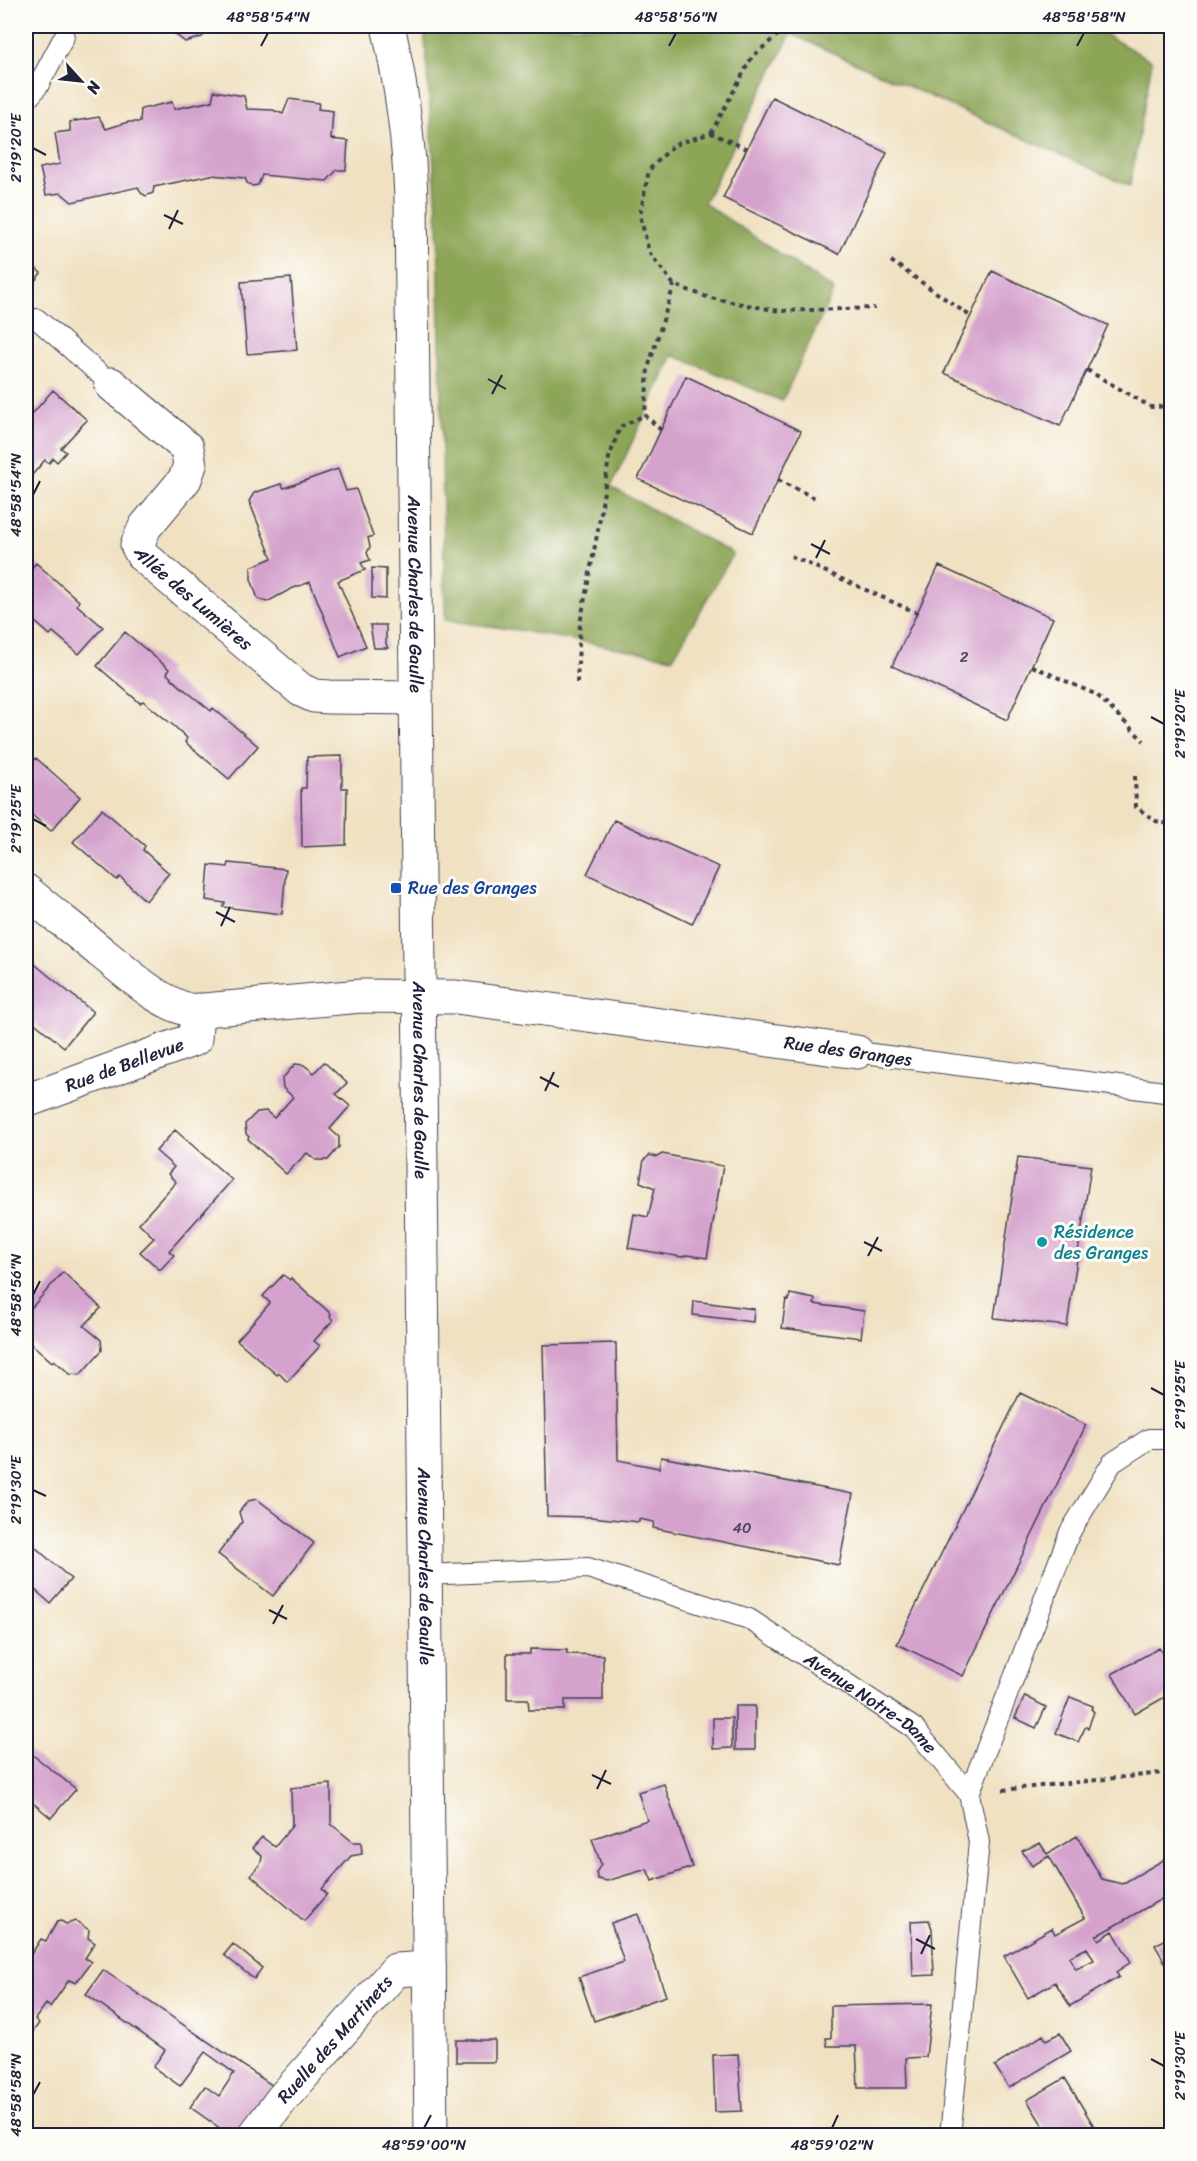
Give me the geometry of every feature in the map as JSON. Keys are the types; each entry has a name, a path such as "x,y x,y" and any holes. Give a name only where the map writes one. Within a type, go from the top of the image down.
{"main road":[{"name":"Avenue Charles de Gaulle","path":"388,26 404,105 411,198 430,2136"},
{"name":"Allée des Lumières","path":"111,384 187,448 190,465 185,479 139,537 137,545 143,556 302,690 314,696 416,698"},
{"name":"Rue des Granges","path":"26,891 139,983 179,1008 197,1010 361,996 456,997 856,1052"},
{"name":"Rue de Bellevue","path":"26,1101 195,1040 197,1010"},
{"name":"Ruelle des Martinets","path":"254,2136 282,2099 396,1970 429,1968"}],"lane":[{"path":"26,101 38,86 64,37"},
{"path":"37,319 111,384"},
{"name":"Rue des Granges","path":"856,1052 1172,1093"},
{"path":"969,1794 1070,1532 1112,1463 1149,1439 1172,1439"},
{"name":"Avenue Notre-Dame","path":"425,1575 588,1568 749,1619 914,1728 969,1794 979,1842 950,2136"}],"path":[{"path":"788,26 752,57 711,133 674,146 650,170 640,215 649,252 674,285 710,298 779,311 874,308"},
{"path":"711,133 747,149"},
{"path":"891,261 970,316"},
{"path":"645,415 648,368 674,285"},
{"path":"1087,370 1151,407 1172,406"},
{"path":"645,415 661,430"},
{"path":"577,683 580,624 609,458 620,428 645,415"},
{"path":"778,480 817,498"},
{"path":"791,556 916,613"},
{"path":"1032,666 1097,695 1144,741"},
{"path":"1135,776 1136,807 1156,821 1172,827"},
{"path":"969,1794 1172,1772"}],"green space":[{"path":"424,26 1090,26 1152,61 1130,186 791,34 704,203 834,290 782,401 673,355 611,487 733,554 673,658 517,630 445,620 438,224"}],"building":[{"path":"165,26 212,26 202,37 185,42"},
{"path":"214,91 244,96 247,109 273,110 283,114 289,99 319,103 318,109 333,111 331,139 348,141 346,170 337,170 327,181 262,175 258,185 252,186 245,178 211,175 154,187 153,193 146,196 138,187 72,202 61,193 46,195 40,168 60,164 55,133 70,131 70,122 99,117 106,129 128,122 140,122 141,109 172,102 174,109 212,101"},
{"path":"772,97 887,153 839,254 723,198"},
{"path":"26,259 41,273 26,292"},
{"path":"992,271 1108,325 1060,426 944,373"},
{"path":"291,278 297,350 247,354 241,282"},
{"path":"686,376 801,431 753,533 638,479"},
{"path":"53,390 87,420 61,448 66,452 57,462 53,458 49,463 45,460 26,482 26,419"},
{"path":"338,469 346,491 356,489 373,536 368,538 370,547 367,553 370,560 361,563 365,570 338,581 366,646 340,657 310,582 267,602 258,599 251,579 251,567 272,558 249,501 254,493 281,484 284,488"},
{"path":"36,563 79,601 77,605 103,627 79,654 53,632 50,635 26,614 26,575"},
{"path":"939,566 1053,618 1007,720 892,666"},
{"path":"372,568 386,569 386,599 372,598"},
{"path":"370,625 386,625 388,648 374,648"},
{"path":"125,632 169,669 167,674 180,686 211,711 213,708 258,746 229,779 185,742 187,738 174,726 143,701 140,703 97,666"},
{"path":"26,756 33,762 36,758 80,797 51,831 26,810"},
{"path":"342,756 342,788 347,788 346,845 302,847 301,788 306,788 307,757"},
{"path":"102,809 145,846 143,850 169,873 146,901 120,877 117,880 73,842"},
{"path":"614,820 719,867 692,924 587,874"},
{"path":"229,863 286,869 282,914 223,907 225,903 206,900 209,865 228,867"},
{"path":"26,957 93,1012 64,1047 26,1016"},
{"path":"324,1062 347,1083 336,1094 350,1106 330,1129 339,1137 339,1147 328,1160 316,1160 307,1153 286,1174 248,1139 245,1124 257,1112 266,1111 274,1118 293,1097 283,1088 282,1079 295,1064 304,1065 314,1073"},
{"path":"175,1130 232,1180 169,1251 174,1255 160,1270 140,1252 154,1238 139,1223 176,1182 168,1174 174,1167 156,1151"},
{"path":"662,1154 723,1166 707,1258 687,1255 682,1257 628,1248 634,1214 648,1217 655,1188 640,1182 644,1160 650,1155 657,1157"},
{"name":"Résidence des Granges","path":"1018,1157 1091,1166 1067,1326 994,1318"},
{"path":"63,1272 101,1308 84,1326 101,1340 102,1350 80,1375 70,1374 54,1360 52,1362 26,1339 26,1314"},
{"path":"283,1275 290,1280 291,1278 331,1314 330,1317 333,1320 314,1341 320,1346 287,1382 237,1340 270,1303 263,1296"},
{"path":"790,1294 815,1299 814,1304 864,1311 861,1338 782,1328 786,1299 789,1300"},
{"path":"694,1301 754,1309 753,1322 693,1315"},
{"path":"616,1343 618,1460 659,1468 661,1457 853,1494 839,1565 653,1528 654,1522 639,1519 639,1522 591,1517 547,1516 543,1345"},
{"path":"1020,1393 1086,1425 963,1676 897,1644"},
{"path":"257,1499 314,1543 273,1596 218,1554 242,1522 239,1512 248,1501"},
{"path":"26,1539 71,1579 50,1603 26,1582"},
{"path":"1159,1648 1170,1665 1172,1664 1172,1693 1135,1714 1112,1674"},
{"path":"530,1649 567,1650 567,1654 603,1655 603,1700 565,1700 565,1710 529,1710 528,1699 507,1699 507,1654 530,1654"},
{"path":"1025,1696 1046,1707 1036,1728 1015,1718"},
{"path":"1070,1697 1093,1706 1091,1709 1094,1712 1088,1728 1086,1726 1078,1742 1056,1733"},
{"path":"735,1706 755,1706 755,1750 735,1750"},
{"path":"713,1718 732,1718 732,1748 713,1749"},
{"path":"29,1752 76,1789 51,1818 26,1797 26,1756"},
{"path":"331,1784 331,1824 353,1842 361,1842 362,1854 351,1856 322,1889 327,1894 304,1921 251,1875 261,1863 262,1856 252,1848 262,1837 275,1847 292,1826 291,1788"},
{"path":"664,1784 692,1867 652,1881 647,1869 607,1881 598,1879 596,1873 601,1864 592,1839 647,1820 638,1792"},
{"path":"1077,1836 1102,1879 1122,1884 1172,1855 1172,1893 1096,1936 1099,1940 1113,1931 1131,1962 1116,1972 1119,1977 1070,2006 1055,1982 1028,1998 1004,1956 1052,1928 1055,1934 1085,1918 1049,1856 1032,1866 1022,1851 1040,1843 1047,1854","holes":["1087,1948 1094,1960 1076,1969 1069,1957"]},
{"path":"638,1914 666,1996 594,2021 579,1977 624,1962 611,1923"},
{"path":"929,1920 932,1929 934,1975 913,1976 911,1921"},
{"path":"61,1921 66,1924 76,1921 89,1930 88,1938 95,1943 85,1958 91,1962 76,1983 69,1980 50,2007 46,2004 35,2019 39,2023 26,2042 26,1962 41,1939 46,1941 57,1922"},
{"path":"1172,1936 1172,1975 1155,1945"},
{"path":"233,1944 262,1968 254,1979 224,1955"},
{"path":"103,1970 276,2088 241,2136 231,2136 190,2107 205,2086 219,2096 234,2073 205,2052 180,2086 153,2067 165,2050 86,1994"},
{"path":"932,2004 926,2057 906,2058 907,2088 858,2088 856,2046 827,2046 826,2038 831,2038 831,2006"},
{"path":"1060,2033 1071,2051 1009,2088 995,2066 1043,2035 1046,2040"},
{"path":"456,2040 495,2040 495,2062 456,2062"},
{"path":"738,2054 742,2111 715,2112 713,2055"},
{"path":"1065,2078 1095,2128 1083,2136 1049,2136 1027,2100"}],"place":[{"name":"Rue des Granges","path":"396,888"},
{"name":"Résidence des Granges","path":"1042,1242"}]}
